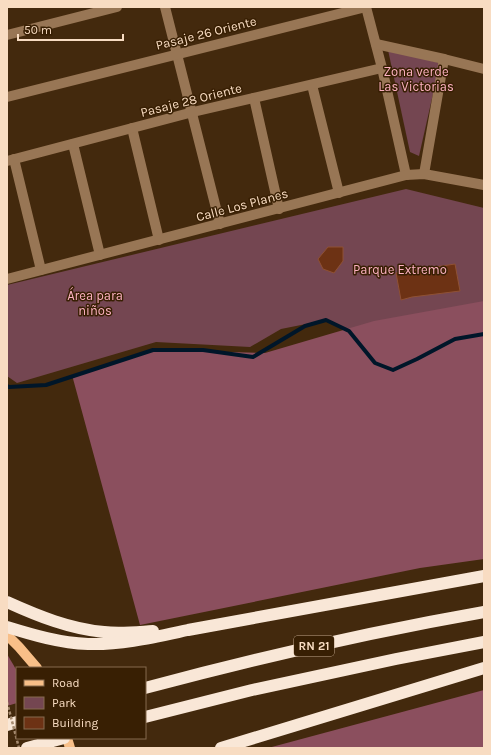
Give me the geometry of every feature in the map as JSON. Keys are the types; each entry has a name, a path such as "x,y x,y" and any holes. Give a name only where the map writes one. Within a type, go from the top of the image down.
{"highway":[{"path":"7,627 37,636 87,644 117,643 142,640 188,630 484,576"},
{"path":"7,602 35,615 93,631 126,632 188,630"},
{"name":"RN 21","path":"146,688 342,639 484,612"},
{"name":"RN 21","path":"146,717 259,688 484,642"},
{"path":"221,748 484,668"},
{"path":"27,748 62,739"}],"main road":[{"path":"7,636 27,655 36,667"}],"street":[{"path":"7,35 117,7"},
{"path":"166,7 220,224"},
{"path":"366,7 382,68 406,175"},
{"name":"Pasaje 26 Oriente","path":"7,97 366,7"},
{"path":"376,44 484,69"},
{"path":"424,174 444,59"},
{"name":"Pasaje 28 Oriente","path":"11,160 193,112 382,68"},
{"path":"312,85 339,193"},
{"path":"254,98 279,209"},
{"path":"132,128 159,240"},
{"path":"73,144 100,255"},
{"path":"11,160 41,270"},
{"name":"Calle Los Planes","path":"7,279 406,175 424,174 484,185"}],"path":[{"path":"7,702 16,736"}],"green space":[{"name":"Zona verde Las Victorias","path":"388,50 440,63 419,156 410,152"},
{"name":"Parque Extremo","path":"406,189 484,208 484,321 383,349 326,320 281,329 250,347 156,342 17,383 7,376 7,285"}],"shaded area":[{"path":"484,301 484,559 420,568 140,625 72,375 156,350 265,353 374,321"},
{"path":"7,654 16,669 16,703 7,706"},
{"path":"484,690 484,748 268,748"}],"building":[{"path":"328,247 343,247 343,261 334,273 323,269 318,259"},
{"path":"455,264 460,291 412,297 401,300 396,273"}],"waterway":[{"path":"7,386 46,385 153,350 203,350 253,357 305,326 326,320 349,331 375,363 393,370 455,339 484,334"}],"park label":[{"name":"Área para niños","path":"95,302"}]}
